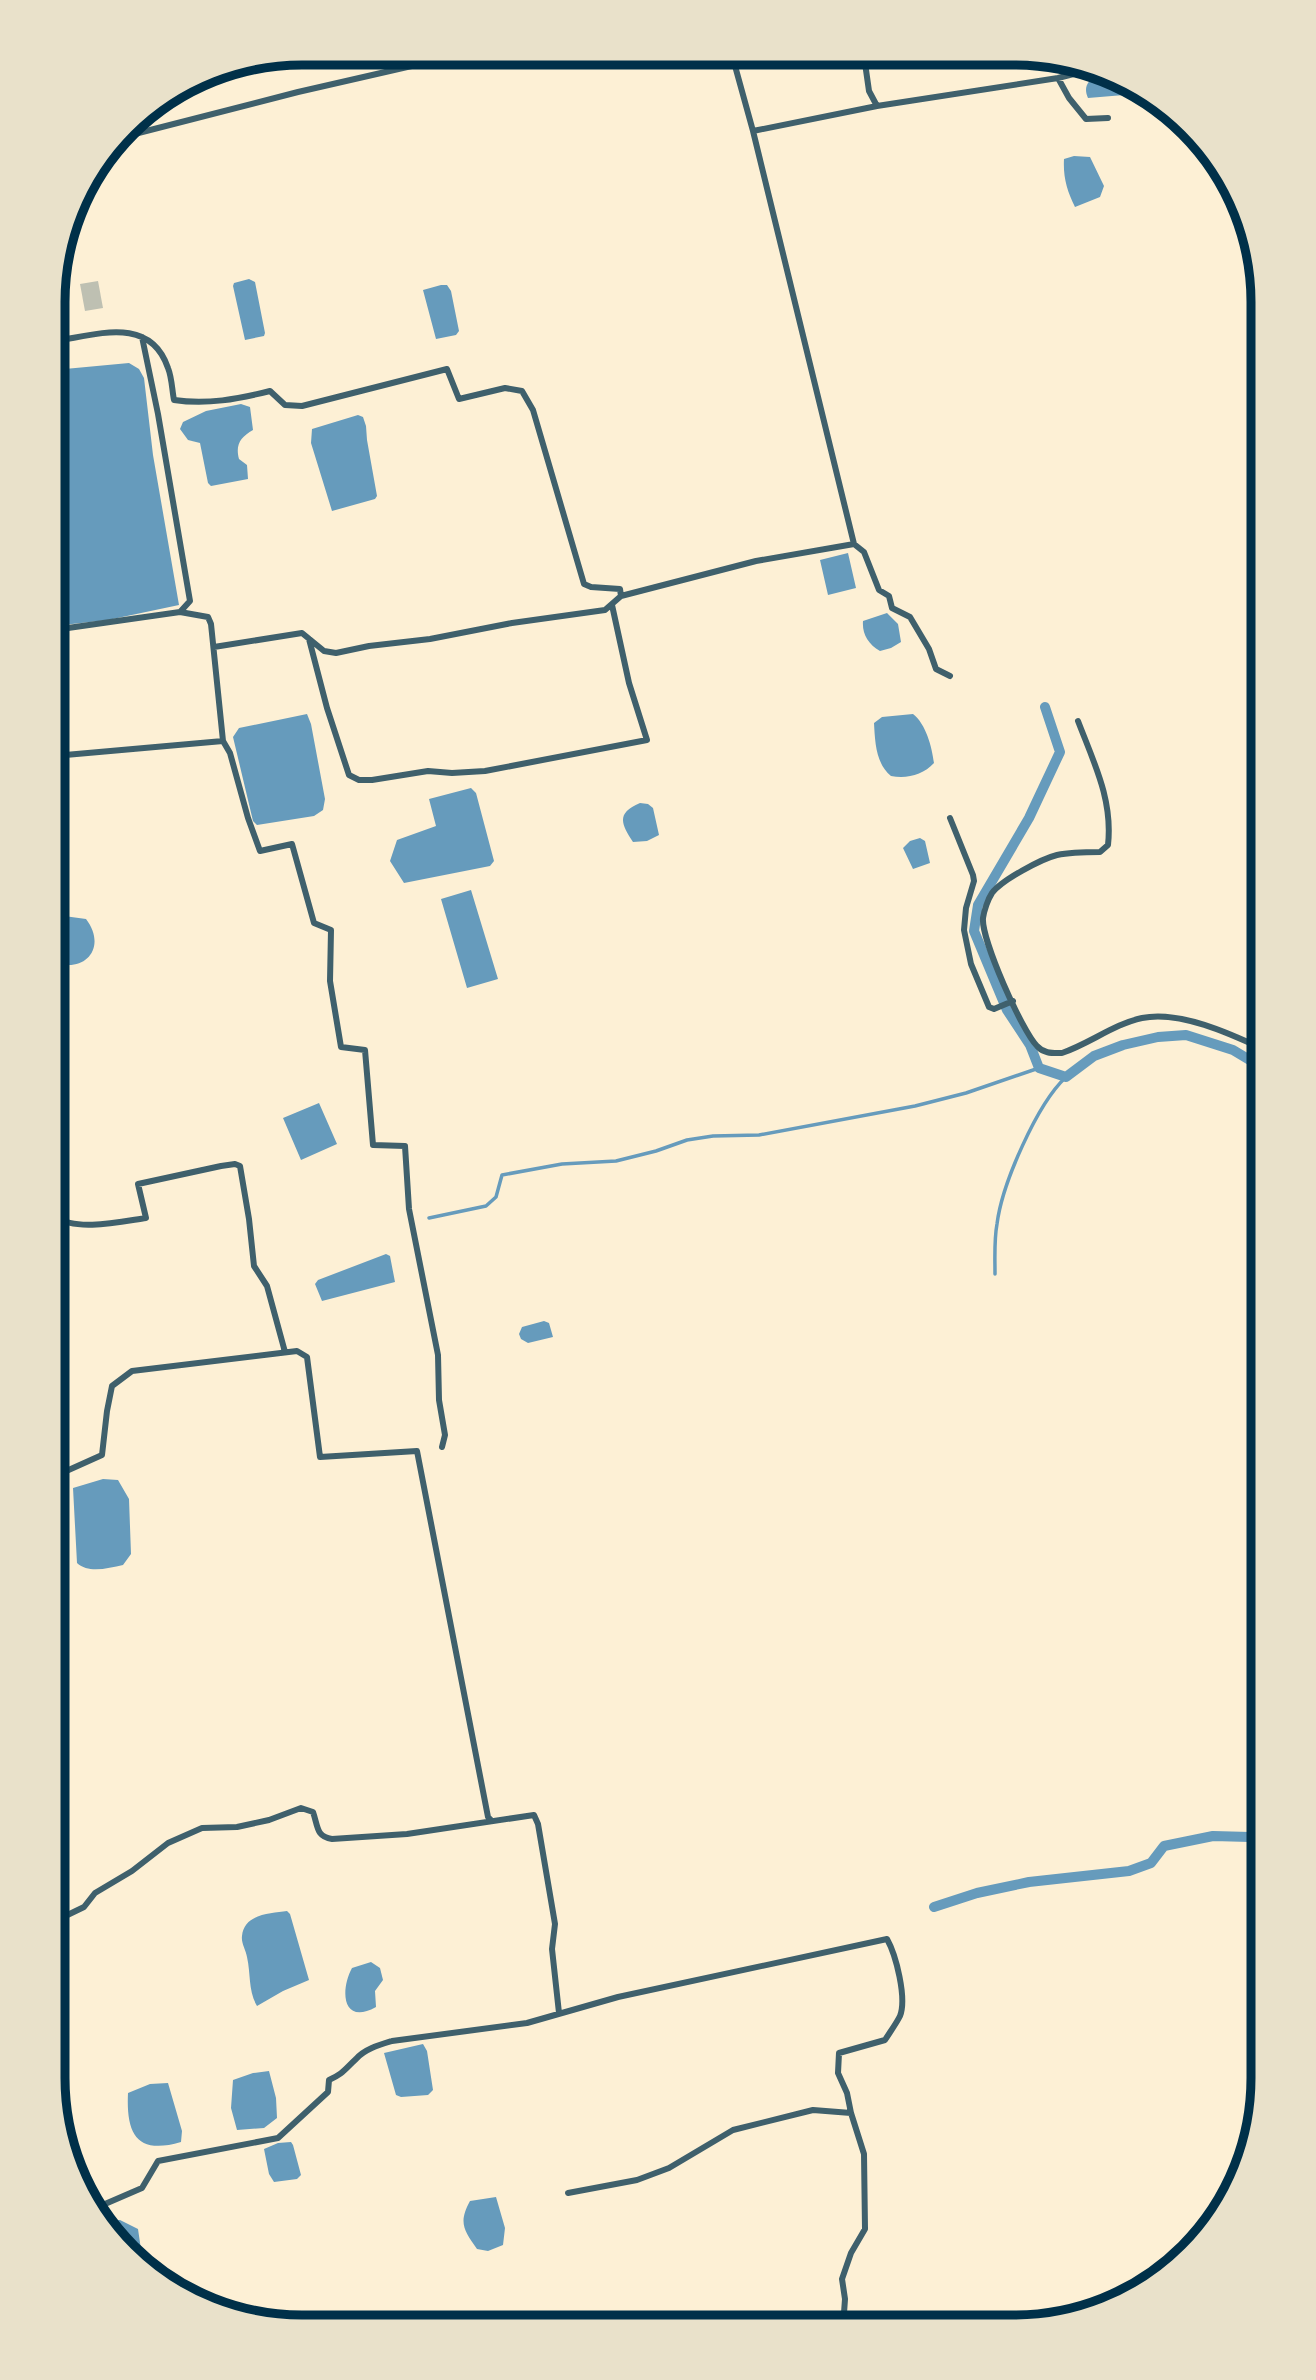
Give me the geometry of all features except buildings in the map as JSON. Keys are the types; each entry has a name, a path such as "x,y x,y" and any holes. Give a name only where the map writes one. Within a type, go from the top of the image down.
{"street":[{"path":"134,134 298,92 423,65"},
{"path":"735,65 854,544 864,552 879,590 889,596 892,608 910,617 929,649 936,669 950,676"},
{"path":"865,65 869,91 877,106"},
{"path":"753,131 877,106 1077,74"},
{"path":"1058,78 1069,98 1086,119 1108,118"},
{"path":"65,339 120,331 142,335 158,349 168,368 174,400 199,404 270,391 285,405 302,406 447,369 459,398 505,388 522,391 533,410 584,584 620,589 621,596"},
{"path":"142,335 189,586 190,601 180,612"},
{"path":"214,647 303,633 324,651 335,653 430,639 512,623 605,610 621,596 756,561 854,544"},
{"path":"308,637 349,775 359,780 372,780 428,771 485,771 647,740 629,683 612,605"},
{"path":"65,628 180,612 208,617 214,647 223,741 230,753 260,851 292,844 314,922 331,930 330,981 341,1047 365,1050 373,1145 404,1146 410,1209 438,1356 439,1400 445,1435 442,1447"},
{"path":"1078,721 1105,793 1110,823 1108,845 1100,852 1054,856 1018,874 993,892 983,920 986,941 1013,1001 1038,1047 1049,1054 1076,1048 1142,1018 1158,1016 1181,1019 1211,1028 1251,1044"},
{"path":"65,756 223,741"},
{"path":"950,818 974,881 966,908 964,930 971,964 989,1007 994,1009 1013,1001"},
{"path":"65,1223 102,1225 146,1218 138,1184 221,1166 240,1166 254,1266 267,1286 285,1352"},
{"path":"65,1472 102,1455 112,1386 132,1371 297,1350 307,1357 320,1457 417,1451 488,1817 492,1821"},
{"path":"65,1917 84,1908 95,1893 132,1871 168,1843 202,1828 237,1827 269,1820 301,1808 313,1812 318,1833 324,1838 332,1839 407,1833 534,1815 555,1924 552,1950 559,2012"},
{"path":"102,2206 142,2188 158,2161 278,2138 328,2092 329,2080 344,2073 357,2057 377,2045 527,2023 559,2012 671,1985 887,1939 894,1951 901,2014 885,2040 839,2053 838,2073 847,2093 850,2113 864,2154 865,2229 851,2253 842,2279 844,2315"},
{"path":"568,2193 637,2180 669,2168 733,2130 813,2109 850,2113"}],"water":[{"path":"1091,79 1128,95 1088,98 1087,84"},
{"path":"1074,156 1090,157 1104,186 1100,197 1075,207 1066,184 1064,166 1064,159"},
{"path":"249,279 255,282 265,333 264,336 245,340 233,286 234,283"},
{"path":"447,285 451,291 459,331 456,335 436,339 423,290"},
{"path":"129,363 139,369 144,378 153,455 179,605 108,620 65,625 65,369"},
{"path":"241,404 250,407 253,430 242,438 238,449 239,459 247,465 248,479 211,486 208,483 200,443 188,440 180,429 183,422 206,411"},
{"path":"358,415 363,417 366,426 377,496 375,499 332,511 311,443 312,429"},
{"path":"848,553 856,588 828,595 820,560"},
{"path":"887,613 898,624 901,642 880,651 867,638 863,621"},
{"path":"307,714 325,799 323,810 314,816 257,825 253,821 233,737 239,728"},
{"path":"913,714 925,730 934,763 925,771 914,775 891,776 879,759 874,723 882,717"},
{"path":"471,788 476,793 494,861 490,866 404,883 390,861 397,840 436,826 429,799"},
{"path":"640,803 653,808 659,835 647,841 633,842 623,820 627,811"},
{"path":"920,838 925,841 930,863 913,869 903,848 910,841"},
{"path":"471,890 498,979 467,988 441,899"},
{"path":"65,916 86,919 92,930 94,940 90,956 75,964 65,965"},
{"path":"319,1103 337,1144 301,1160 283,1118"},
{"path":"386,1254 390,1256 395,1282 322,1301 315,1284 318,1280"},
{"path":"544,1321 549,1323 553,1337 528,1343 521,1339 519,1334 522,1327"},
{"path":"103,1479 118,1480 129,1499 131,1554 123,1565 93,1569 77,1563 73,1488"},
{"path":"287,1911 309,1980 257,2006 252,1994 242,1941 244,1929 259,1916"},
{"path":"371,1962 380,1968 383,1980 375,1991 376,2007 365,2012 356,2012 350,2009 345,1995 348,1977 352,1968"},
{"path":"423,2044 427,2051 433,2090 428,2095 396,2095 384,2053"},
{"path":"269,2071 276,2098 277,2118 264,2128 237,2130 231,2108 233,2080"},
{"path":"168,2083 182,2131 181,2142 154,2146 144,2143 132,2130 128,2093 150,2084"},
{"path":"291,2142 301,2175 297,2179 274,2182 269,2174 264,2149 278,2143"},
{"path":"496,2197 505,2228 503,2245 488,2251 477,2249 464,2226 466,2209 470,2201"},
{"path":"120,2220 138,2229 141,2251 124,2234 113,2221"}],"waterway":[{"path":"1045,707 1060,752 1029,818 978,905 974,931 1007,1010 1030,1045 1039,1068 1066,1077 1094,1056 1123,1045 1158,1037 1186,1035 1233,1050 1251,1061"},
{"path":"429,1218 486,1206 496,1197 502,1175 562,1164 616,1161 687,1140 713,1136 759,1135 915,1106 966,1093 1039,1068"},
{"path":"995,1274 996,1230 1000,1207 1013,1167 1044,1106 1066,1077"},
{"path":"934,1907 977,1893 1029,1882 1129,1871 1151,1863 1164,1846 1213,1836 1251,1837"}]}
